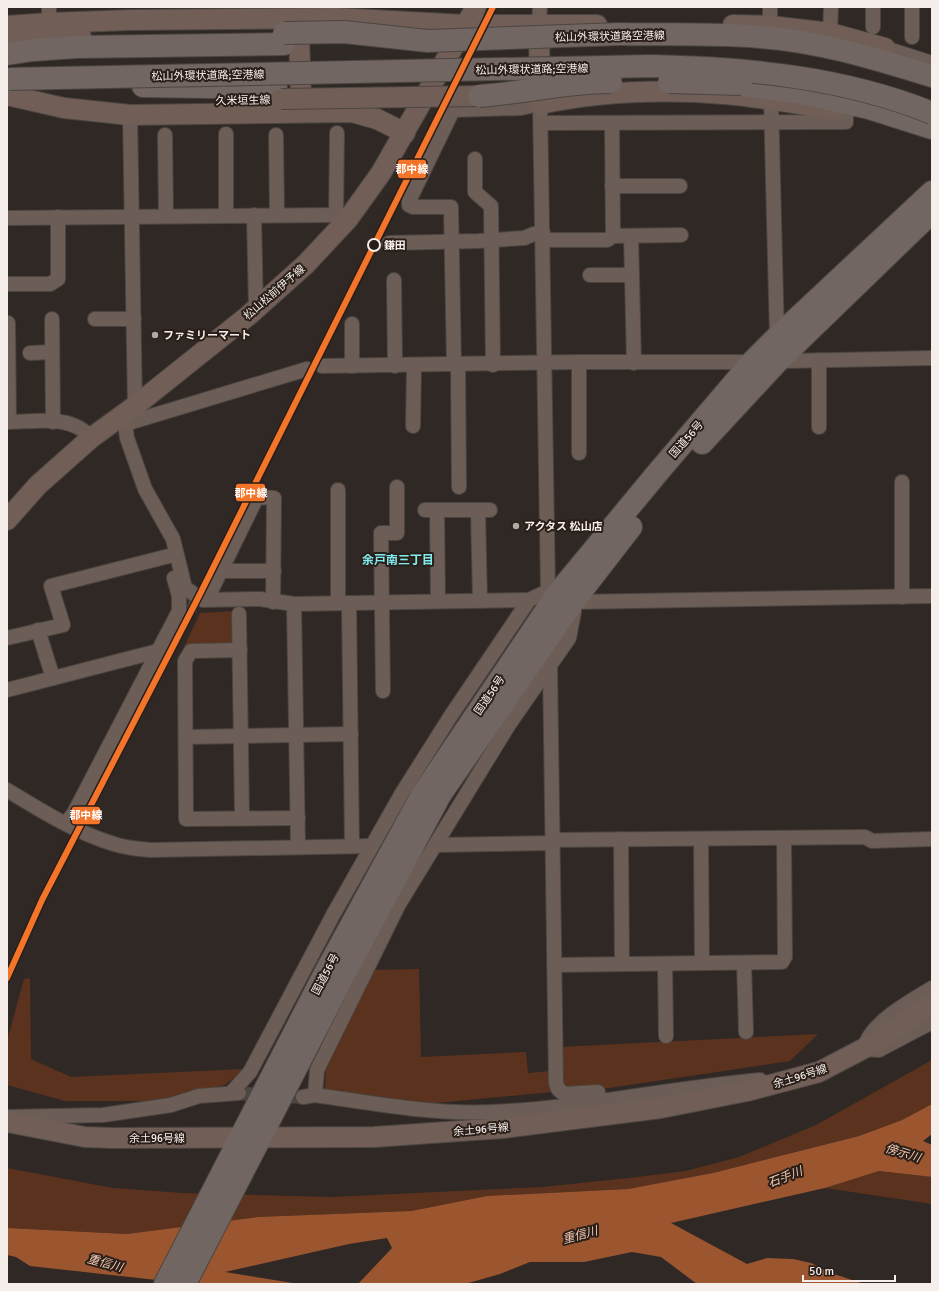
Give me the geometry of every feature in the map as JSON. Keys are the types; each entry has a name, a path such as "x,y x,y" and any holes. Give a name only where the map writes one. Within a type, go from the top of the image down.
{"highway":[{"name":"松山外環状道路空港線","path":"283,24 428,41 620,34 761,37 884,54 932,76"},
{"path":"7,54 33,50 76,47 428,41"},
{"name":"松山外環状道路;空港線","path":"7,87 650,66 764,72 824,82 876,94 932,113"},
{"path":"7,87 94,86 276,88 671,82 742,84 796,92 869,108 932,128"},
{"path":"479,96 511,94 583,83"},
{"name":"国道56号","path":"185,1284 325,973 422,795 559,595 659,470 752,362 932,192"},
{"name":"国道56号","path":"559,595 778,362 932,212"},
{"name":"国道56号","path":"165,1284 248,1144"}],"main road":[{"name":"松山松前伊予線","path":"7,520 38,485 91,438 127,415 256,309 306,264 342,217 381,173 476,7"},
{"path":"7,26 49,15 193,13 240,15 283,24 336,13 466,25 539,16 648,24 770,17 830,33 884,54"},
{"path":"7,38 283,24 314,25 336,13"},
{"path":"240,15 285,26 283,24"},
{"path":"539,16 540,114 570,98 604,93 656,92 725,94 846,111 869,108"},
{"path":"283,24 301,94 314,106 352,112"},
{"name":"久米垣生線","path":"7,87 64,108 130,114 352,112 377,119 405,132"},
{"name":"久米垣生線","path":"7,87 114,102 479,96"},
{"path":"252,113 292,108 301,94"},
{"name":"余土96号線","path":"7,1122 85,1137 248,1144 504,1128 661,1108 733,1094 819,1072 864,1049 932,1003"}],"street":[{"path":"830,33 831,7"},
{"path":"873,7 873,27"},
{"path":"912,7 912,37"},
{"path":"884,54 932,63"},
{"path":"771,101 777,337"},
{"path":"459,487 451,207 413,207 409,205 409,200 453,110 521,108 540,114 612,124 846,122 846,111"},
{"path":"130,114 134,319 127,415 127,438 145,489 173,539 184,588 189,593 203,600 260,599 294,604 529,600 559,595 932,596"},
{"path":"540,114 544,236 545,364 559,595 574,612 569,638 508,726 399,904 316,1070 309,1096 410,1108 491,1112 723,1084 773,1079 783,1082"},
{"path":"612,124 613,236"},
{"path":"7,218 254,215 342,217 337,132"},
{"path":"165,134 166,216"},
{"path":"226,134 226,216"},
{"path":"276,135 278,215"},
{"path":"475,159 475,192 491,206 493,365"},
{"path":"612,186 680,186"},
{"path":"254,215 256,309"},
{"path":"7,284 50,284 58,279 58,217"},
{"path":"389,243 452,242 524,238 534,234 607,240 613,236 681,235"},
{"path":"631,236 634,363"},
{"path":"590,275 632,275"},
{"path":"394,280 396,366"},
{"path":"52,319 53,422"},
{"path":"95,319 134,319"},
{"path":"8,323 8,422 53,422 76,424 85,430 91,438"},
{"path":"352,324 352,366"},
{"path":"30,353 52,352"},
{"path":"322,366 414,366 456,364 493,365 579,362 778,362 932,358"},
{"path":"819,360 819,427"},
{"path":"579,362 579,453"},
{"path":"413,426 414,366"},
{"path":"127,415 307,369"},
{"path":"902,482 902,597"},
{"path":"383,691 381,533 397,533 397,488"},
{"path":"338,490 351,734 352,846"},
{"path":"210,593 257,497 274,498 274,571 276,602"},
{"path":"151,499 168,556 188,604"},
{"path":"438,601 431,510 484,510 480,601"},
{"path":"7,638 63,624 51,586 168,556"},
{"path":"221,571 274,571"},
{"path":"7,1117 37,1115 70,1117 103,1115 171,1105 199,1096 238,1093 371,846 450,717 529,600"},
{"path":"66,824 74,814 179,611 188,604 205,607 269,606 276,602"},
{"path":"294,604 298,847"},
{"path":"239,614 242,818"},
{"path":"38,630 53,678"},
{"path":"240,650 190,651 184,661 186,819 298,818"},
{"path":"7,690 158,651"},
{"path":"550,666 556,1083 558,1089 564,1094 597,1092 610,1094 615,1098"},
{"path":"186,737 351,734"},
{"path":"8,792 66,824 110,843 127,847 151,850 371,846"},
{"path":"435,845 621,839 865,837 872,841 932,839"},
{"path":"554,965 782,962 785,957 784,838"},
{"path":"621,839 622,964"},
{"path":"701,839 702,963"},
{"path":"744,963 746,1032"},
{"path":"665,964 666,1036"},
{"path":"932,988 869,1034 864,1049 879,1050 932,1022"}],"shaded area":[{"path":"235,611 236,648 184,647 200,613"},
{"path":"419,969 421,1057 526,1052 528,1073 550,1071 552,1092 424,1104 325,1091 326,1060 371,970"},
{"path":"30,978 31,1059 71,1077 244,1069 225,1085 181,1094 166,1101 65,1101 7,1085 7,1041 24,979"},
{"path":"818,1034 790,1061 609,1088 565,1091 561,1088 560,1047"},
{"path":"932,1060 932,1104 902,1120 859,1136 713,1173 628,1189 487,1196 411,1211 257,1217 127,1234 7,1228 7,1168 113,1188 183,1193 332,1197 542,1187 686,1171 739,1157 816,1125"},
{"path":"879,1171 932,1177 932,1204 825,1188"}],"water":[{"path":"932,1104 932,1134 923,1141 932,1145 932,1177 879,1171 825,1188 671,1223 747,1264 767,1258 793,1259 811,1263 828,1272 864,1284 697,1284 661,1257 632,1252 584,1262 530,1262 500,1274 465,1284 358,1284 392,1248 387,1238 349,1244 225,1272 299,1284 193,1284 30,1266 16,1257 7,1255 7,1228 127,1234 257,1217 411,1211 487,1196 628,1189 713,1173 859,1136 902,1120"}],"tunnel":[{"path":"188,604 198,606"},
{"path":"244,1094 303,1097"}],"transit line":[{"name":"郡中線","path":"7,978 42,900 198,598 493,7"}],"place":[{"name":"鎌田","path":"374,245"},
{"name":"ファミリーマート","path":"155,335"},
{"name":"アクタス 松山店","path":"516,526"}],"district":[{"name":"余戸南三丁目","path":"398,560"}],"water label":[{"name":"傍示川","path":"903,1153"},
{"name":"石手川","path":"785,1177"},
{"name":"重信川","path":"580,1235"},
{"name":"重信川","path":"105,1263"}]}
